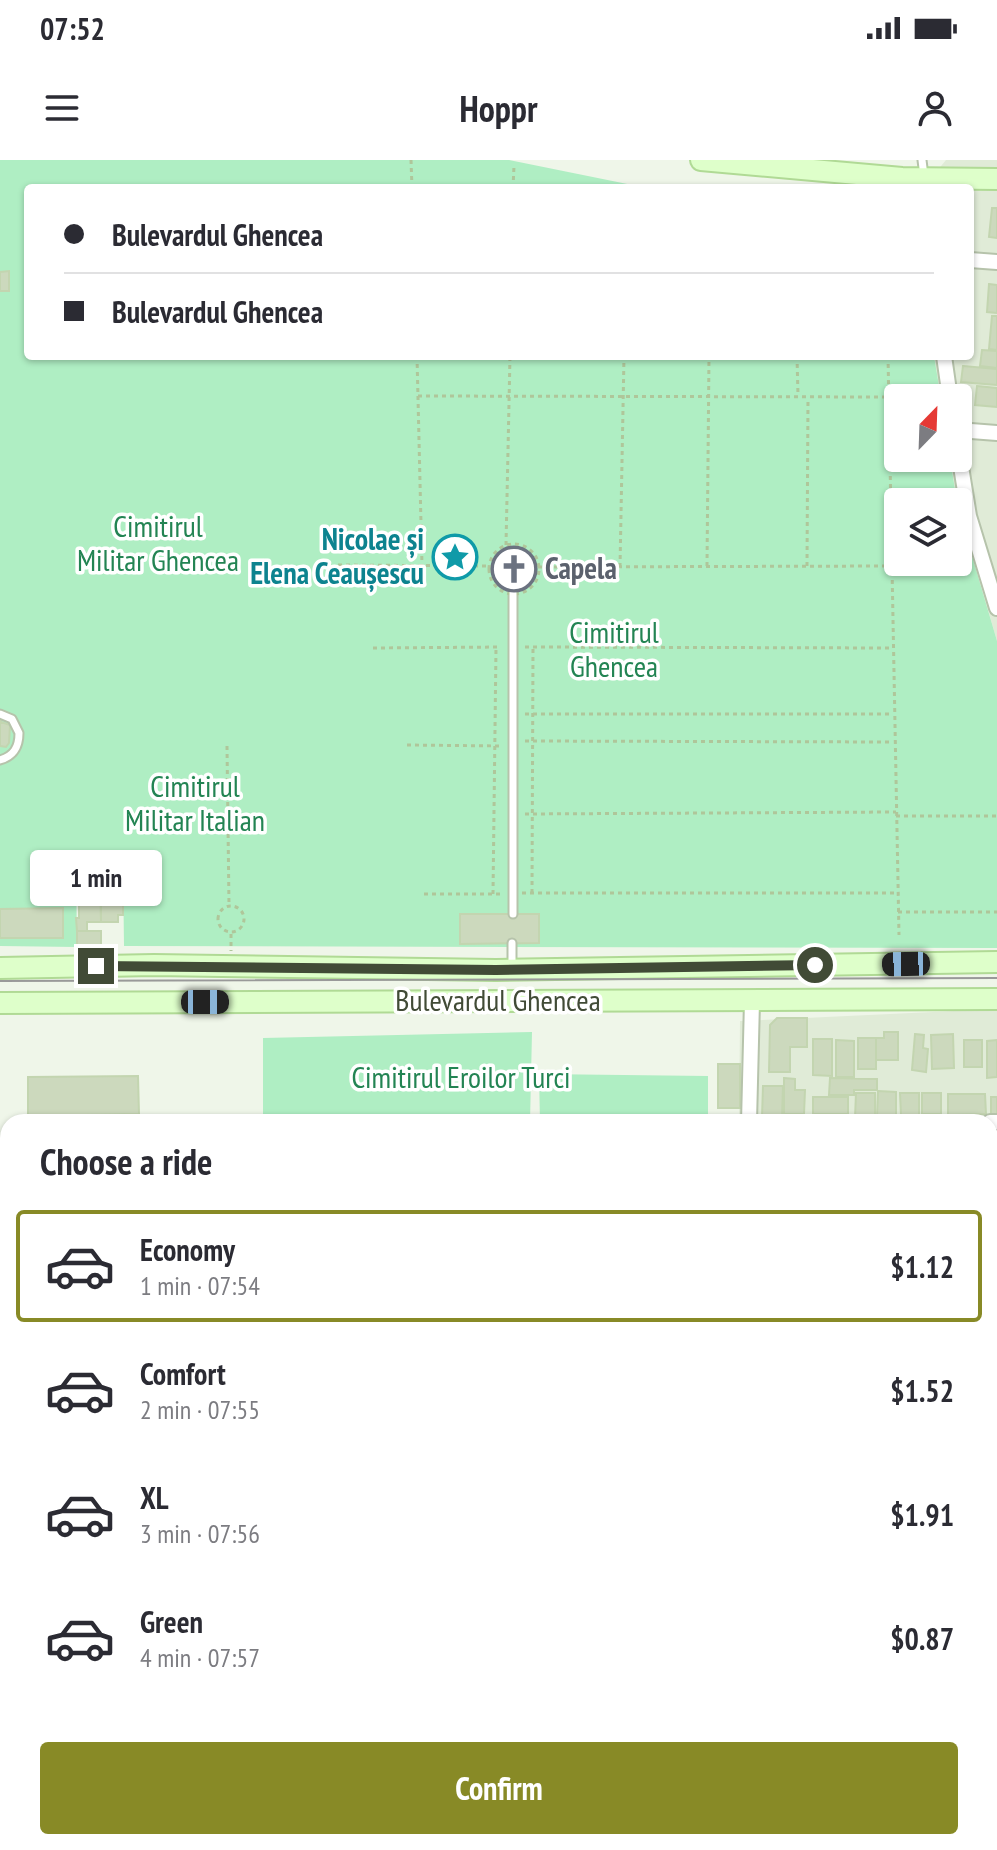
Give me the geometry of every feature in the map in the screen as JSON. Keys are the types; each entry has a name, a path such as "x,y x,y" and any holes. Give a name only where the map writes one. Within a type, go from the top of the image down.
{"main road":[{"path":"701,160 923,169 997,179"},
{"name":"Bulevardul Ghencea","path":"0,968 154,965 512,969 997,962"},
{"path":"512,969 513,1001"},
{"name":"Bulevardul Ghencea","path":"0,1003 997,999"}],"street":[{"path":"974,260 997,262"},
{"path":"945,360 948,384"},
{"path":"972,431 997,433"},
{"path":"962,472 969,516 996,600"},
{"path":"749,1114 752,1001"}],"lane":[{"path":"513,593 513,914"},
{"path":"0,714 17,725 19,742 11,755 0,760"},
{"path":"512,943 512,969"}],"path":[{"path":"411,160 412,184"},
{"path":"513,184 514,166"},
{"path":"417,360 422,566"},
{"path":"506,545 510,360"},
{"path":"620,567 624,360"},
{"path":"707,566 709,360"},
{"path":"797,360 798,396"},
{"path":"888,360 889,384"},
{"path":"418,396 884,397"},
{"path":"807,566 808,397"},
{"path":"506,545 526,547 537,559 534,583 521,592 505,592 493,582 489,566 496,551 506,545"},
{"path":"338,565 489,566"},
{"path":"538,567 884,566"},
{"path":"892,576 899,935"},
{"path":"493,894 496,647"},
{"path":"532,893 533,647"},
{"path":"373,648 894,648"},
{"path":"513,714 895,714"},
{"path":"407,745 495,746 532,741 895,742"},
{"path":"227,746 229,906"},
{"path":"513,815 997,816"},
{"path":"424,894 898,893"},
{"path":"229,906 238,907 245,918 240,930 231,933 220,927 218,918 221,910 229,906"},
{"path":"898,912 997,912"},
{"path":"231,933 231,958"}],"shaded area":[{"path":"946,160 997,160 997,641 972,554 972,488 955,488 952,472 972,472 972,384 939,384 935,360 974,360 974,184 926,184"},
{"path":"997,1009 997,1114 739,1114 740,1021"}],"green space":[{"name":"Cimitirul Ghencea","path":"0,160 509,160 627,184 24,184 24,360 935,360 939,384 884,384 884,472 952,472 955,488 884,488 884,576 972,576 972,556 997,641 997,948 124,946 123,868 76,869 77,947 0,946"},
{"name":"Cimitirul Eroilor Turci","path":"532,1032 530,1114 263,1114 263,1038"},
{"path":"539,1074 708,1076 708,1114 540,1114"}],"building":[{"path":"992,208 997,208 997,238 989,237"},
{"path":"9,271 9,291 0,291 0,272"},
{"path":"989,284 997,285 997,313 987,312"},
{"path":"992,316 997,316 997,350 989,349"},
{"path":"982,350 997,351 997,368 980,366"},
{"path":"963,366 997,369 997,385 961,382"},
{"path":"977,386 997,388 997,407 975,405"},
{"name":"Capela","path":"508,547 519,547 520,553 529,561 534,561 535,573 528,573 518,581 519,586 508,586 508,580 494,574 494,565 499,565"},
{"path":"0,716 1,722 10,725 6,747 0,746"},
{"path":"75,868 100,868 100,879 76,878"},
{"path":"79,882 100,882 101,922 87,922 87,931 77,931"},
{"path":"101,894 123,894 123,915 118,915 118,922 101,922"},
{"path":"63,908 63,938 0,938 0,909"},
{"path":"460,914 539,914 539,943 460,944"},
{"path":"77,931 101,931 101,946 77,947"},
{"path":"777,1018 807,1018 807,1047 790,1047 790,1072 769,1072 770,1025"},
{"path":"884,1032 898,1032 898,1060 876,1060 876,1038 884,1038"},
{"path":"915,1034 924,1035 923,1048 928,1049 926,1072 912,1070"},
{"path":"953,1034 954,1068 932,1069 931,1035"},
{"path":"858,1038 876,1038 876,1069 858,1069"},
{"path":"813,1039 832,1039 832,1076 813,1075"},
{"path":"836,1040 854,1041 854,1077 836,1077"},
{"path":"964,1040 982,1040 982,1067 964,1067"},
{"path":"997,1040 997,1077 987,1078 987,1041"},
{"path":"718,1064 740,1064 740,1108 718,1108"},
{"path":"138,1076 139,1114 28,1114 28,1077"},
{"path":"784,1078 795,1079 795,1090 805,1090 804,1114 784,1114"},
{"path":"830,1078 877,1079 877,1090 854,1090 854,1095 829,1095"},
{"path":"763,1086 783,1086 782,1114 762,1114"},
{"path":"878,1091 896,1092 896,1114 877,1114"},
{"path":"856,1093 875,1093 875,1114 855,1114"},
{"path":"900,1093 919,1093 919,1114 901,1114"},
{"path":"922,1093 941,1093 941,1114 922,1114"},
{"path":"948,1094 985,1094 986,1114 948,1114"},
{"path":"813,1097 848,1097 848,1114 813,1114"},
{"path":"991,1097 997,1097 997,1114 991,1114"}],"tram line":[{"path":"0,981 997,978"}],"place":[{"name":"Nicolae și Elena Ceaușescu","path":"455,557"},
{"name":"Capela","path":"514,569"}],"route":[{"path":"96,966 496,970 815,965"}],"park label":[{"name":"Cimitirul Militar Ghencea","path":"158,544"},
{"name":"Cimitirul Militar Italian","path":"195,804"}]}
